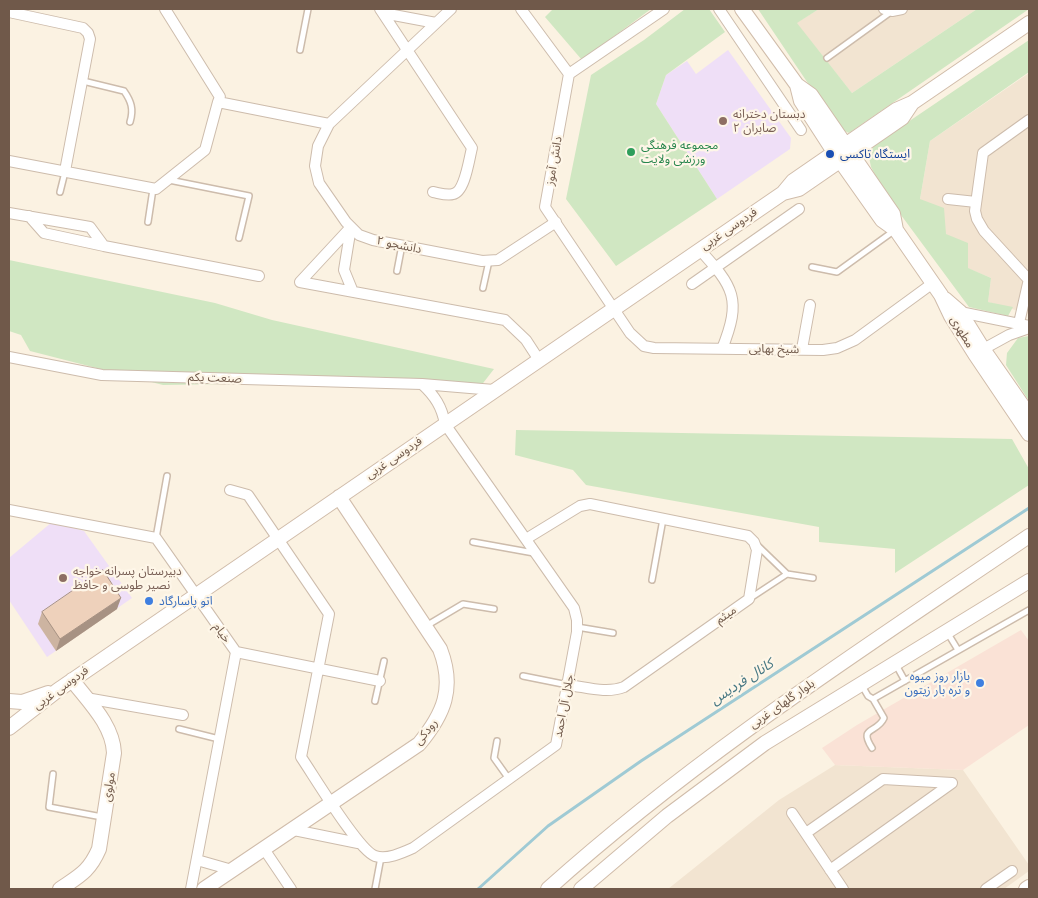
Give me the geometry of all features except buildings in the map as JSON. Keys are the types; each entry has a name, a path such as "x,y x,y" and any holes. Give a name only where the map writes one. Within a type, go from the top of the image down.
{"main road":[{"name":"مطهری","path":"742,9 797,85 801,101 843,153 882,220 896,230 955,314 1029,434"},
{"name":"فردوسی غربی","path":"9,728 72,680 783,193 793,182 843,153 896,110 912,103 1029,23"},
{"path":"979,352 1029,415"},
{"name":"رودکی","path":"204,889 419,744 441,713 448,678 445,662 440,650 339,497"},
{"name":"بلوار گلهای غربی","path":"548,889 655,799 750,726 1029,536"},
{"name":"بلوار گلهای غربی","path":"581,889 667,816 766,743 1029,581"},
{"name":"مولوی","path":"60,889 87,871 99,850 114,754 114,740 106,725 72,680"},
{"path":"9,701 22,702 58,690"}],"street":[{"path":"9,161 156,189 205,150 220,97 165,9"},
{"path":"218,102 329,124 451,9"},
{"path":"521,9 569,74 664,9"},
{"path":"719,9 801,130"},
{"path":"382,11 436,23"},
{"path":"382,11 472,148 459,191 452,195 433,192"},
{"path":"9,12 83,28 88,33 90,39 65,171"},
{"name":"دانش آموز","path":"569,74 545,207 613,308"},
{"path":"1026,326 1029,279 984,231 974,211 983,153 1029,120"},
{"name":"دانشجو ۲","path":"329,124 318,146 315,166 319,183 359,235 373,240 489,261"},
{"path":"948,199 976,202"},
{"path":"692,284 799,209"},
{"path":"9,212 90,227 104,246"},
{"path":"29,216 44,233 259,276"},
{"path":"489,261 498,260 556,222"},
{"path":"351,227 300,282 505,320 526,340 539,360"},
{"path":"351,227 344,270 353,292"},
{"path":"699,249 729,286 734,300 730,328 722,349"},
{"name":"شیخ بهایی","path":"613,308 630,332 644,346 654,348 823,350 837,348 855,340 933,283"},
{"path":"802,349 810,305"},
{"path":"955,314 1026,326"},
{"path":"979,352 1026,326"},
{"name":"صنعت یکم","path":"9,358 102,375 422,384 494,390"},
{"path":"422,384 434,396 443,411 445,424"},
{"name":"جلال آل احمد","path":"381,857 401,854 413,848 556,745 577,627 574,608 445,424"},
{"path":"230,490 248,495 329,614 301,757 358,843 375,856 381,857"},
{"path":"526,539 580,506 590,504 748,536 754,542"},
{"path":"9,510 156,538"},
{"name":"خیام","path":"156,538 236,652 191,889"},
{"name":"میثم","path":"568,685 607,690 616,690 624,687 749,599 757,550 754,542"},
{"path":"236,652 380,681"},
{"path":"86,698 184,715"},
{"path":"806,834 883,779 952,783 830,870"},
{"path":"792,813 843,889"},
{"path":"294,830 358,843"},
{"path":"264,849 292,889"},
{"path":"197,860 232,870"},
{"path":"986,889 1012,871"}],"lane":[{"path":"300,50 308,9"},
{"path":"827,58 893,10"},
{"path":"83,81 124,90 132,106 133,114 130,122"},
{"path":"60,192 65,171"},
{"path":"168,180 248,196 239,238"},
{"path":"148,222 153,188"},
{"path":"812,267 837,272 896,230"},
{"path":"397,271 402,245"},
{"path":"483,288 489,261"},
{"path":"156,538 167,476"},
{"path":"652,580 663,519"},
{"path":"473,542 536,553"},
{"path":"754,542 787,574 813,578"},
{"path":"749,599 787,574"},
{"path":"425,626 463,604 494,609"},
{"path":"873,699 1029,610"},
{"path":"577,627 613,634"},
{"path":"947,631 958,650"},
{"path":"376,701 384,661"},
{"path":"895,663 905,681"},
{"path":"523,676 568,685"},
{"path":"860,684 868,696 873,699 884,718 882,722 866,735 872,748"},
{"path":"179,729 219,739"},
{"path":"497,741 494,758 509,779"},
{"path":"53,774 49,807 104,818"},
{"path":"375,889 381,857"}],"shaded area":[{"path":"819,9 977,9 852,93 796,23"},
{"name":"دبستان دخترانه صابران ۲","path":"728,50 791,138 790,149 717,199 656,104 666,75 687,61 696,74"},
{"path":"1029,73 1029,314 988,302 991,278 967,268 946,234 920,199 930,141"},
{"name":"دبیرستان پسرانه خواجه نصیر طوسی و حافظ","path":"52,522 84,531 132,598 47,657 9,600 9,558"},
{"name":"بازار روز میوه و تره بار زیتون","path":"1021,630 1029,641 1029,725 963,770 835,765 822,748 857,725"},
{"path":"835,765 963,770 1029,865 1029,871 1004,889 668,889 779,800"}],"green space":[{"path":"553,9 651,9 582,60 545,17"},
{"name":"مجموعه فرهنگی ورزشی ولایت","path":"685,9 709,9 725,32 666,75 656,104 717,199 616,266 566,199 591,75 644,40"},
{"path":"758,9 819,9 797,23 852,93 977,9 1029,9 849,133 838,128"},
{"path":"1029,40 1029,72 930,141 920,199 944,208 946,234 968,243 968,268 991,278 988,302 1013,307 1008,316 969,307 884,192 871,167 869,157 874,145"},
{"path":"9,260 215,303 272,320 494,369 480,387 288,383 163,385 30,351 21,335 9,331"},
{"path":"1029,336 1029,401 1006,365 1007,353 1018,338"},
{"path":"516,430 1012,439 1029,469 1029,485 895,573 895,549 819,542 819,527 586,485 573,470 515,455"}],"waterway":[{"name":"کانال فردیس","path":"478,889 548,826 641,761 1029,508"}],"place":[{"name":"دبستان دخترانه صابران ۲","path":"723,121"},
{"name":"مجموعه فرهنگی ورزشی ولایت","path":"631,152"},
{"name":"ایستگاه تاکسی","path":"830,154"},
{"name":"دبیرستان پسرانه خواجه نصیر طوسی و حافظ","path":"63,578"},
{"name":"اتو پاسارگاد","path":"149,601"},
{"name":"بازار روز میوه و تره بار زیتون","path":"980,683"}]}
